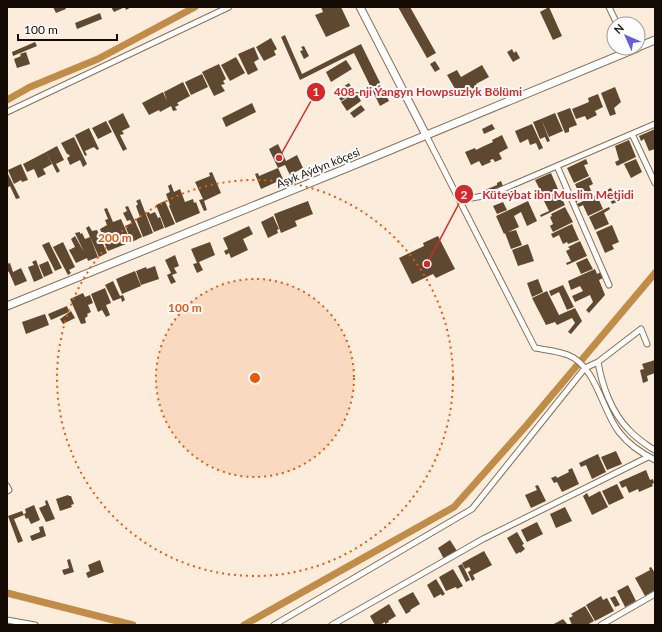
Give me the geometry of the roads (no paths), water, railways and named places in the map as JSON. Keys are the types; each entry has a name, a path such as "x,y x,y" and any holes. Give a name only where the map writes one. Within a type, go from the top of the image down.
{"main road":[{"path":"360,7 426,135"},
{"name":"Aşyk Aýdyn köçesi","path":"7,306 426,135 614,56"}],"street":[{"path":"7,112 229,7"},
{"path":"460,200 489,195 655,124"},
{"path":"632,134 655,183"},
{"path":"426,135 535,348 569,355 585,368 594,381 607,411 619,432 633,448 655,460"},
{"path":"557,166 609,285"},
{"path":"274,625 472,509 585,368 598,362 641,329 647,344"},
{"path":"598,362 606,391 620,419 629,431 655,450"},
{"path":"332,625 483,539 648,457"},
{"path":"7,486 9,490 7,490"},
{"path":"601,625 655,594"},
{"path":"7,620 35,625"}],"waterway":[{"path":"7,100 30,87 98,59 195,7"},
{"path":"244,625 454,507 526,426 655,273"},
{"path":"7,593 133,625"}],"place":[{"name":"408-nji Ýangyn Howpsuzlyk Bölümi","path":"279,158"},
{"name":"Küteýbat ibn Muslim Metjidi","path":"427,264"}]}
